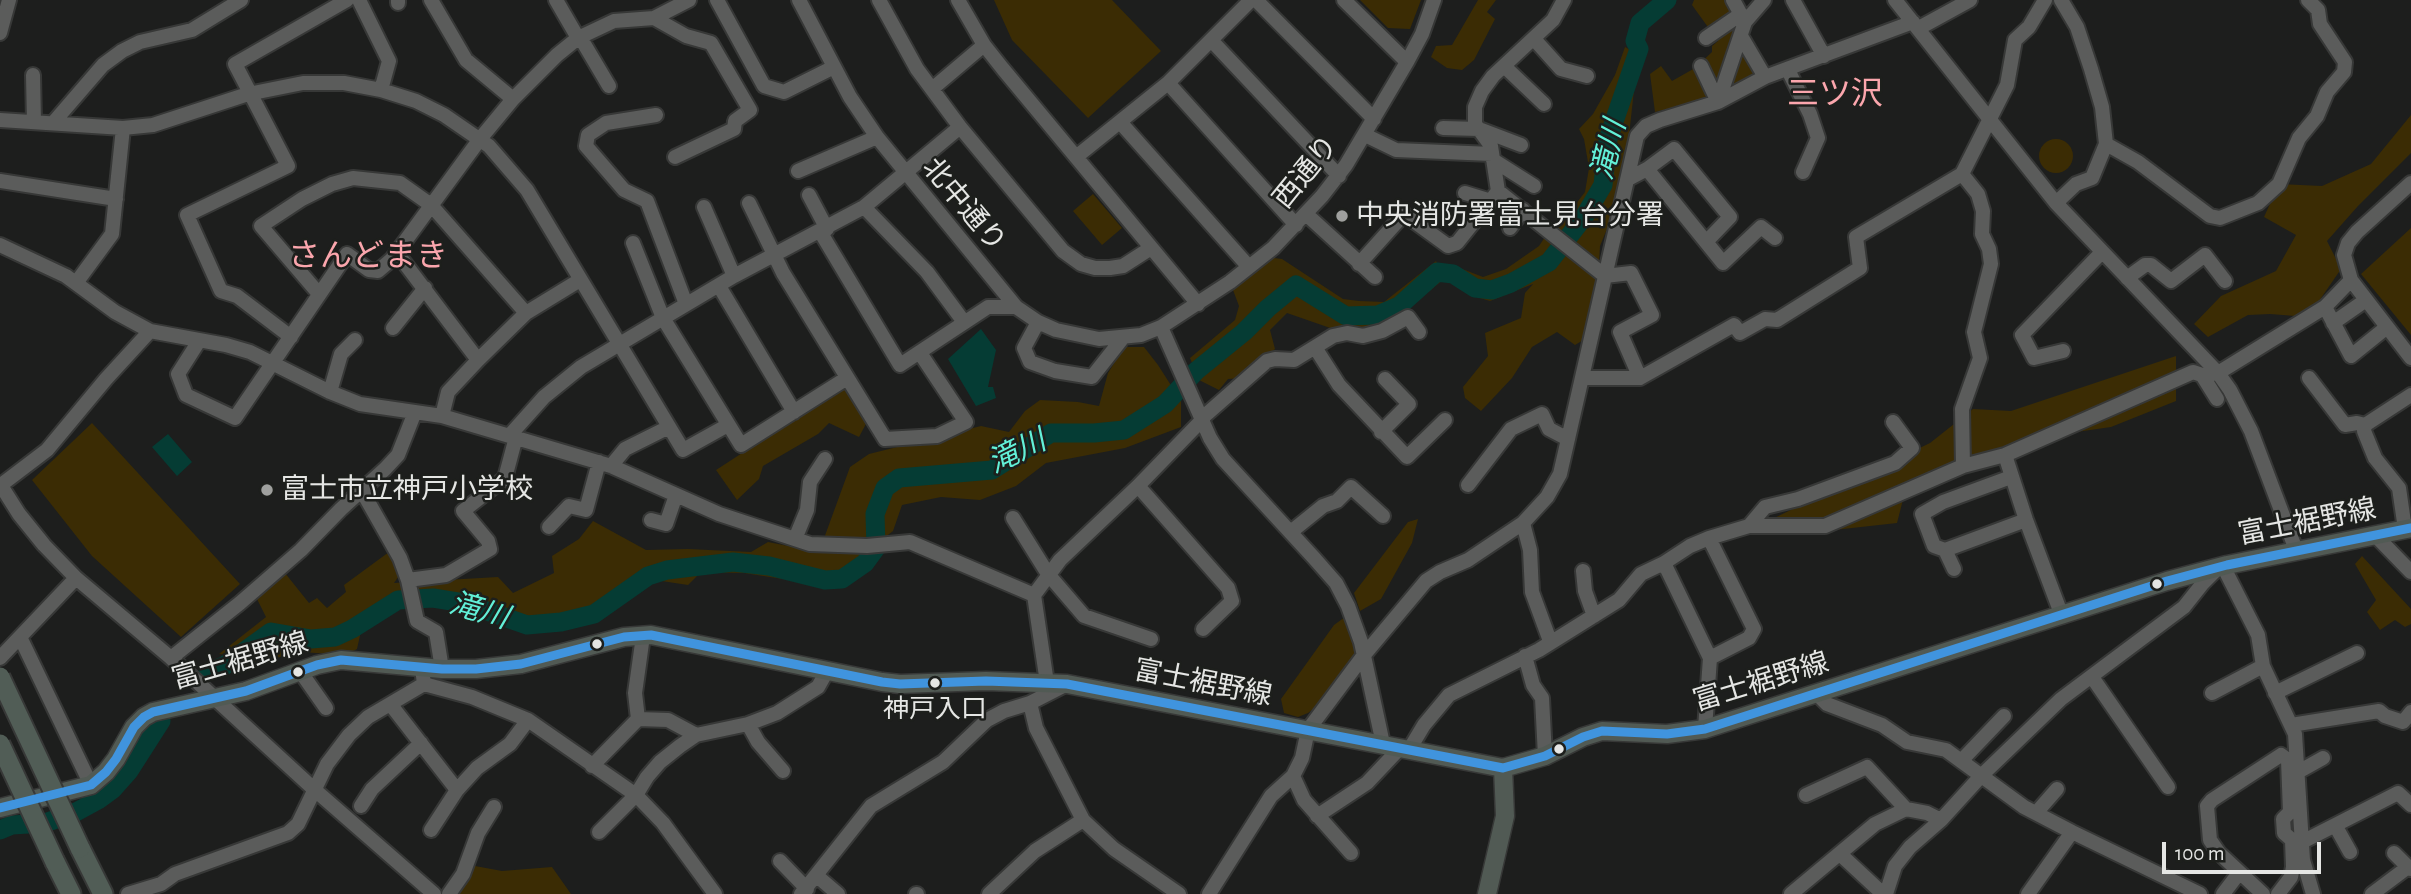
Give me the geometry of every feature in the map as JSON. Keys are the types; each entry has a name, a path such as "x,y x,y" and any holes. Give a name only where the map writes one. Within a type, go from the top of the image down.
{"highway":[{"path":"0,677 103,894"},
{"path":"0,744 71,894"}],"main road":[{"name":"富士裾野線","path":"91,785 106,772 134,727 153,712 216,699 300,671 341,660 423,676 442,669 521,664 624,637 643,636 668,637 900,684 986,681 1067,684 1503,768 1545,756 1583,737 1602,731 1667,734 1705,729 2167,581 2296,550 2408,528"},
{"path":"1487,894 1505,816 1503,768"},
{"path":"0,808 91,785"}],"street":[{"path":"0,33 9,0"},
{"path":"53,123 103,65 122,51 140,42 192,30 223,4 241,0"},
{"path":"290,337 237,296 221,291 187,215 288,166 248,94 235,64 347,0"},
{"path":"359,0 389,61 381,90"},
{"path":"431,0 466,60 513,99"},
{"path":"556,0 609,86"},
{"path":"198,341 178,374 186,395 235,418 347,254 369,271 378,271 397,253 480,139 513,99 557,55 579,38 614,21 654,18 690,0"},
{"path":"717,0 764,86 784,92 834,67"},
{"name":"北中通り","path":"799,0 834,67 877,137 1016,307 1038,322 1077,336 1122,339 1161,327"},
{"path":"879,0 917,69 960,127 1063,251 1071,258 1094,268 1110,268 1123,266 1151,248"},
{"path":"958,0 984,44 1198,304"},
{"path":"1076,158 1168,83 1251,0"},
{"path":"1256,0 1374,119"},
{"path":"1344,0 1407,62"},
{"name":"西通り","path":"1161,327 1262,258 1301,220 1339,176 1407,62 1422,34 1434,0"},
{"path":"1359,264 1404,214 1448,246 1457,243 1494,196 1491,146 1475,124 1475,107 1493,76 1553,20 1564,0"},
{"path":"1718,102 1741,36 1743,18 1732,0"},
{"path":"1706,38 1743,18 1764,0"},
{"path":"1793,0 1824,56"},
{"path":"1895,0 2056,202 2218,373 2251,430 2296,550"},
{"path":"1209,894 1271,796 1293,776 1302,758 1308,730 1364,655 1426,581 1468,560 1523,523 1546,497 1560,474 1637,136 1646,126 1718,102 1765,77 1916,25 1970,0"},
{"path":"1583,378 1640,378 1734,325 1740,333 1765,319 1777,320 1860,268 1856,237 1962,174 2007,85 2015,40 2029,27 2045,0"},
{"path":"2056,202 2076,184 2092,178 2106,144 2102,107 2091,69 2077,27 2061,0"},
{"path":"2106,144 2137,162 2210,216 2220,218 2258,204 2278,184 2299,138 2317,116 2327,92 2344,72 2346,62 2320,24 2318,10 2308,0"},
{"path":"654,18 686,36 711,43 750,110 735,121 734,129 675,157"},
{"path":"1741,36 1765,77"},
{"path":"1534,39 1561,69 1587,76"},
{"path":"1211,40 1339,176"},
{"path":"932,89 984,44"},
{"path":"1504,66 1544,104"},
{"path":"1700,66 1718,102"},
{"path":"1788,70 1810,114 1818,138 1803,172"},
{"path":"33,75 34,122"},
{"path":"0,120 123,128 153,125 248,94 303,83 344,83 381,90 416,101 444,115 480,139 513,171 683,450 728,425"},
{"path":"1168,83 1301,220 1375,276"},
{"path":"656,115 606,123 587,135 586,146 624,190 647,201 686,304"},
{"path":"1120,122 1249,267"},
{"path":"408,580 446,575 490,549 488,541 463,511 505,478 513,436 544,397 581,367 686,304 864,208 960,127"},
{"path":"76,283 112,234 123,128"},
{"path":"1443,128 1479,129 1521,145"},
{"path":"1365,135 1396,150 1493,157 1534,186"},
{"path":"798,171 877,137"},
{"path":"1628,179 1674,149 1730,216 1706,242"},
{"path":"1647,169 1723,263 1761,227 1775,238"},
{"path":"1962,174 1978,194 1983,211 1982,234 1989,249 1990,264 1974,332 1980,358 1962,409 1963,466"},
{"path":"319,294 261,226 302,199 332,184 352,178 400,183 431,205 526,313"},
{"path":"0,181 116,199"},
{"path":"2411,183 2348,243 2344,255 2351,280 2411,358"},
{"path":"1465,193 1494,196 1523,211 1605,276 1631,273 1652,315 1620,332 1640,378"},
{"path":"809,195 824,231 900,365 988,307 1016,307"},
{"path":"749,203 773,255 885,439 937,436 966,422 920,353"},
{"path":"704,206 734,276"},
{"path":"864,208 927,272 964,322"},
{"path":"1510,228 1523,211"},
{"path":"633,243 663,318 741,445 847,379"},
{"path":"0,245 66,276 115,312 150,331 226,345 274,362 330,392 360,404 442,416 605,464 719,514 817,545 867,546 910,542 1034,595"},
{"path":"2009,344 2022,335 2102,252"},
{"path":"397,253 478,360"},
{"path":"2127,278 2145,265 2151,265 2171,281 2205,255 2225,281"},
{"path":"442,416 448,392 478,360 526,313 580,280"},
{"path":"1317,816 1367,783 1397,747 1424,725 1448,695 1539,650 1594,617 1619,600 1641,574 1664,564 1690,547 1709,538 1749,526 1825,526 1963,466 2005,454 2193,372 2218,373 2325,307 2351,280"},
{"path":"719,286 794,412"},
{"path":"393,328 425,288"},
{"path":"2333,323 2366,300"},
{"path":"2325,307 2351,356 2387,327"},
{"path":"1047,683 1034,595 1048,574 1138,486 1200,417 1266,361 1294,360 1316,349 1333,336 1347,333 1363,336 1382,331 1408,317 1419,332"},
{"path":"1038,322 1024,348 1030,362 1055,371 1092,377 1122,339"},
{"path":"1161,327 1200,417 1223,459 1292,531 1336,583 1348,606 1397,747"},
{"path":"150,331 47,450 0,485 44,545 76,578 171,658 316,791 434,894"},
{"path":"2022,335 2034,358 2063,351"},
{"path":"330,392 341,354 355,340"},
{"path":"1316,349 1339,385 1407,457 1445,420"},
{"path":"2202,374 2217,399"},
{"path":"2309,377 2345,425 2365,425 2411,395"},
{"path":"1381,432 1409,404 1385,379"},
{"path":"171,658 301,550 398,455 415,412"},
{"path":"1468,485 1511,429 1542,414 1549,429 1568,439"},
{"path":"1749,526 1765,507 1798,499 1895,463 1912,448 1894,422"},
{"path":"2365,425 2364,431 2375,457 2399,488 2408,528"},
{"path":"549,527 569,506 586,510 605,464 625,449 669,427"},
{"path":"2005,454 2062,616"},
{"path":"795,539 807,510 810,482 825,459"},
{"path":"2011,477 1943,502 1922,514 1934,546 1945,550 2026,520"},
{"path":"1138,486 1228,588 1232,601 1203,629"},
{"path":"1292,531 1324,506 1337,500 1350,487 1383,516"},
{"path":"362,491 400,558 417,621 436,632 442,669"},
{"path":"652,520 666,524 676,495"},
{"path":"1013,518 1048,574 1084,616 1151,639"},
{"path":"1523,523 1530,550 1532,592 1550,641"},
{"path":"2375,535 2411,572"},
{"path":"1709,538 1754,629 1749,638 1710,657"},
{"path":"1945,550 1954,569"},
{"path":"1664,564 1710,657 1705,729"},
{"path":"1840,854 1885,894 1895,866 1910,847 1941,820 1981,776 2060,699 2184,607 2203,583 2221,567 2258,635 2263,666 2295,734 2303,860 2313,894"},
{"path":"1583,570 1585,591 1594,617"},
{"path":"0,658 21,639 76,578"},
{"path":"638,719 635,693 643,636"},
{"path":"21,639 91,785"},
{"path":"2275,693 2357,653"},
{"path":"1525,656 1533,685 1542,698 1545,756"},
{"path":"2212,693 2263,666"},
{"path":"300,671 326,708"},
{"path":"599,832 636,795 660,762 696,735 748,724 777,713 818,687 827,671"},
{"path":"128,894 163,889 174,874 288,833 298,824 327,764 349,736 368,717 391,705 423,676 528,720 636,795 663,823 711,893"},
{"path":"2092,677 2168,787"},
{"path":"780,861 804,891 871,806 954,754 987,720 1004,711 1030,703 1067,684"},
{"path":"1816,694 1827,704 1882,725 1908,742 1946,750 2035,813 2200,894"},
{"path":"1030,703 1036,728 1083,820 1114,849 1179,894"},
{"path":"391,705 457,790"},
{"path":"2291,725 2379,710 2385,716 2403,722 2411,712"},
{"path":"1961,761 2004,716"},
{"path":"592,766 638,719 668,720 696,735"},
{"path":"431,830 457,790 478,768 510,744 528,720"},
{"path":"748,724 758,742 783,771"},
{"path":"361,806 372,789 421,743"},
{"path":"2263,894 2219,853 2210,840 2207,806 2212,800 2281,755 2288,760 2290,812 2283,820 2284,833 2292,840 2293,867 2291,877 2278,894"},
{"path":"2298,772 2323,758"},
{"path":"1806,795 1867,767 1906,810"},
{"path":"1293,776 1304,800 1351,853"},
{"path":"2035,813 2057,789"},
{"path":"2302,842 2398,793 2411,805"},
{"path":"449,894 463,874 478,833 494,807"},
{"path":"1791,894 1875,824 1906,810 1927,813 1941,820"},
{"path":"989,894 1035,851 1083,820"},
{"path":"2335,825 2350,852"},
{"path":"2028,894 2071,832"},
{"path":"2372,894 2410,868 2394,853"},
{"path":"2223,894 2239,873"},
{"path":"817,876 838,894"}],"shaded area":[{"path":"994,0 1112,0 1161,51 1088,118 1012,40"},
{"path":"1360,0 1421,0 1410,29 1388,28"},
{"path":"1478,0 1496,0 1487,12 1495,19 1474,60 1462,70 1447,68 1431,57 1436,46 1452,45"},
{"path":"1694,0 1729,0 1761,76 1705,100 1655,112 1650,74 1661,66 1672,81 1695,68 1712,52 1712,46 1718,41 1692,5"},
{"path":"1625,47 1638,54 1623,190 1600,246 1598,280 1585,339 1575,345 1557,332 1532,347 1512,378 1481,411 1465,398 1463,387 1488,356 1485,333 1521,318 1525,293 1533,284 1490,301 1473,296 1460,285 1452,265 1483,277 1506,269 1539,246 1565,218 1585,192 1589,168 1584,139 1579,129 1593,114 1615,75"},
{"path":"2411,115 2411,153 2327,241 2341,269 2308,317 2248,315 2208,337 2194,324 2221,296 2276,271 2296,235 2264,217 2279,184 2322,186 2371,164"},
{"path":"2056,139 2068,144 2073,156 2068,168 2056,173 2044,168 2039,156 2044,144"},
{"path":"1093,194 1122,228 1102,245 1073,211"},
{"path":"2411,228 2411,335 2361,274"},
{"path":"1266,257 1282,259 1343,299 1359,301 1384,302 1436,261 1445,278 1395,320 1361,329 1336,330 1287,313 1270,330 1275,349 1242,378 1228,379 1219,390 1199,380 1190,358 1235,320 1239,306 1233,290"},
{"path":"981,329 996,350 988,387 993,387 996,398 976,406 948,359"},
{"path":"1124,347 1144,347 1158,365 1181,401 1181,427 1125,448 1046,463 1016,486 980,500 941,497 902,505 893,531 847,567 831,574 796,581 744,573 701,572 688,585 635,577 611,597 580,614 543,622 527,622 408,602 361,631 357,649 346,655 301,652 256,663 245,650 227,655 219,654 266,617 257,599 285,573 309,603 317,598 327,608 346,592 344,585 389,552 401,573 394,583 498,577 513,593 554,573 552,556 579,539 593,521 646,550 751,552 768,542 819,552 850,467 869,454 981,426 1009,432 1025,411 1040,400 1099,406 1108,373"},
{"path":"2176,356 2176,401 2111,427 2049,436 1907,484 1897,523 1834,530 1762,526 1930,443 1973,409 2011,411"},
{"path":"844,387 867,422 859,437 829,423 818,434 763,466 759,479 737,500 716,470"},
{"path":"92,423 240,584 181,637 92,556 32,480"},
{"path":"168,434 192,462 177,476 152,447"},
{"path":"1418,519 1412,543 1381,599 1360,611 1354,593 1408,522"},
{"path":"2362,556 2411,609 2411,624 2405,627 2395,620 2380,630 2367,612 2376,600 2355,564"},
{"path":"1345,617 1360,657 1321,703 1308,713 1298,717 1284,713 1281,699 1334,625"},
{"path":"475,866 502,871 552,867 571,894 456,894"}],"waterway":[{"name":"滝川","path":"208,672 224,666 271,632 311,639 335,637 398,600 433,598 464,603 527,625 561,622 594,614 648,576 667,570 733,562 769,566 825,580 842,579 865,563 876,548 875,514 885,488 899,478 992,470 1051,433 1124,430 1165,404 1196,371 1296,285 1346,316 1378,315 1399,306 1437,272 1453,274 1475,288 1492,290 1511,283 1549,262 1584,217 1603,185 1608,139 1639,49 1635,41 1640,23 1667,0"},
{"name":"滝川","path":"0,830 12,825 45,823 76,812 98,800 113,789 129,771 161,721"}],"transit line":[{"path":"0,808 91,785 116,759 134,727 153,712 246,691 317,665 341,660 442,669 476,669 521,664 624,637 651,635 882,682 900,684 986,681 1067,684 1503,768 1545,756 1583,737 1602,731 1667,734 1705,729 2167,581 2227,565 2411,528"}],"place":[{"name":"中央消防署富士見台分署","path":"1342,216"},
{"name":"富士市立神戸小学校","path":"267,490"},
{"name":"神戸入口","path":"935,683"}],"district":[{"name":"三ツ沢","path":"1835,94"},
{"name":"さんどまき","path":"368,256"}]}
